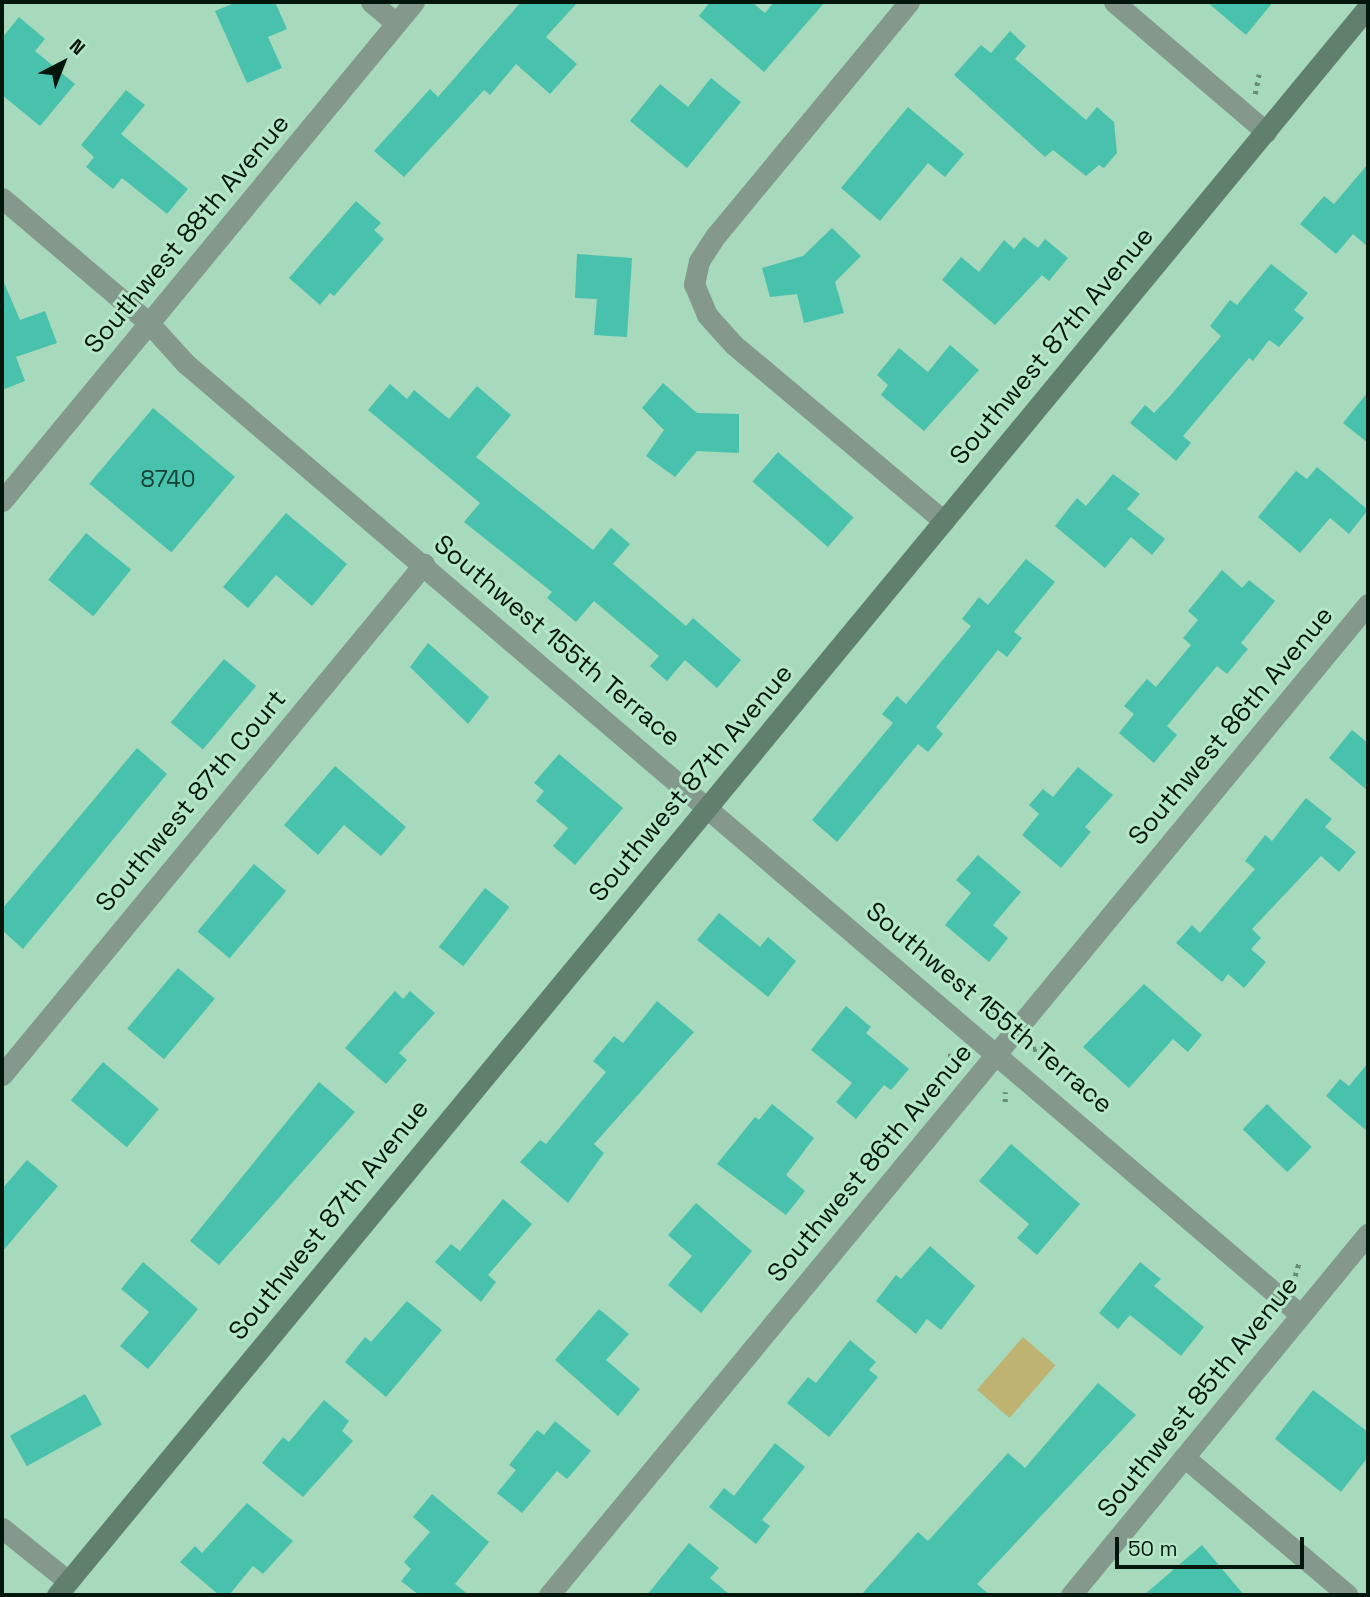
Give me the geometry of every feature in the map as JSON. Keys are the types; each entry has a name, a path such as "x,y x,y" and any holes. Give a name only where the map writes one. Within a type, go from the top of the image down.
{"street":[{"path":"371,2 396,23"},
{"name":"Southwest 88th Avenue","path":"2,501 414,2"},
{"path":"909,2 716,235 699,261 694,284 707,315 734,345 944,521"},
{"path":"1114,2 1266,132"},
{"name":"Southwest 87th Avenue","path":"62,1588 1368,7"},
{"name":"Southwest 155th Terrace","path":"2,198 149,323 185,363 998,1052 1301,1315"},
{"name":"Southwest 87th Court","path":"2,1074 424,564"},
{"name":"Southwest 86th Avenue","path":"549,1595 1368,604"},
{"name":"Southwest 85th Avenue","path":"1071,1595 1368,1233"},
{"path":"1184,1457 1348,1595"},
{"path":"2,1528 62,1588"}],"path":[{"path":"1255,95 1259,74"},
{"path":"995,1002 995,1016"},
{"path":"1032,1049 1045,1048"},
{"path":"948,1056 962,1054"},
{"path":"1004,1102 1005,1091"},
{"path":"1295,1276 1299,1262"}],"shaded area":[{"path":"1023,1337 1055,1365 1010,1418 977,1390"}],"building":[{"path":"237,2 275,2 287,29 268,37 282,68 247,83 215,11"},
{"path":"521,2 578,2 546,37 577,64 550,94 516,64 490,95 484,90 404,177 374,151 430,89 438,97"},
{"path":"710,2 752,2 765,13 774,2 825,2 764,72 699,16"},
{"path":"1207,2 1273,2 1246,35"},
{"path":"19,17 45,39 35,51 75,84 40,126 2,95 2,38"},
{"path":"1010,31 1026,46 1015,59 1086,120 1097,107 1114,122 1117,153 1104,168 1099,165 1086,176 1053,150 1045,157 954,75 981,45 991,53"},
{"path":"711,78 741,102 687,168 630,121 660,84 688,107"},
{"path":"126,90 145,105 121,134 188,189 167,214 122,178 113,189 86,167 94,157 81,145"},
{"path":"908,107 964,154 945,177 928,163 880,221 841,188"},
{"path":"1368,164 1368,247 1353,234 1336,254 1300,224 1324,196 1334,204"},
{"path":"356,201 381,223 374,230 384,239 334,296 330,293 320,305 289,278"},
{"path":"832,228 861,256 835,282 844,313 804,323 797,294 770,297 762,268 803,256"},
{"path":"1024,237 1038,248 1045,239 1068,258 1049,281 1042,275 995,325 942,280 961,257 979,272 1004,240 1014,249"},
{"path":"577,254 632,258 627,337 594,335 597,299 575,298"},
{"path":"1271,264 1308,293 1294,310 1304,318 1279,347 1269,340 1253,361 1249,358 1183,436 1191,443 1176,461 1130,423 1145,405 1154,413 1170,396 1221,336 1210,326 1230,300 1237,305"},
{"path":"2,278 20,320 45,311 57,343 16,357 25,381 2,390"},
{"path":"950,345 979,370 924,431 881,395 888,385 877,375 899,348 928,372"},
{"path":"663,383 697,413 739,414 739,453 697,451 675,477 646,456 664,430 642,408"},
{"path":"390,384 407,399 414,390 449,419 477,386 511,415 476,457 593,550 611,528 630,544 613,564 686,626 693,618 741,660 717,688 685,660 667,681 650,666 659,656 594,601 576,622 547,598 552,592 464,522 480,503 368,410"},
{"path":"1368,392 1368,443 1343,423"},
{"path":"153,408 235,477 171,553 89,484"},
{"path":"778,452 853,518 828,547 752,481"},
{"path":"1317,467 1368,510 1349,534 1330,518 1300,553 1258,517 1296,471 1307,479"},
{"path":"1113,474 1140,494 1127,509 1165,539 1152,555 1131,537 1105,568 1055,526 1077,498 1086,506"},
{"path":"286,513 347,564 312,606 276,575 248,608 223,587"},
{"path":"86,533 131,570 93,616 48,580"},
{"path":"1026,559 1055,582 1014,632 1022,638 1007,657 998,650 936,727 943,734 928,752 918,744 837,842 812,820 893,723 882,714 897,696 906,704 971,626 962,619 979,597 988,605"},
{"path":"1222,570 1242,588 1249,580 1275,601 1241,643 1248,649 1227,674 1217,666 1167,726 1177,735 1154,763 1119,733 1134,714 1124,706 1147,679 1156,687 1191,645 1183,638 1198,620 1188,611"},
{"path":"428,643 489,697 468,724 410,667"},
{"path":"224,659 256,686 203,750 171,723"},
{"path":"1352,730 1368,743 1368,791 1329,758"},
{"path":"137,748 167,774 23,949 2,930 2,909"},
{"path":"559,754 623,808 575,865 553,846 568,828 536,801 544,791 534,783"},
{"path":"335,766 406,827 381,856 344,825 318,855 284,825"},
{"path":"1078,767 1113,795 1085,827 1091,832 1061,868 1022,835 1039,814 1029,805 1043,789 1053,797"},
{"path":"1306,798 1332,819 1325,827 1356,852 1339,872 1321,856 1252,929 1261,938 1251,949 1266,962 1244,988 1228,974 1222,982 1176,943 1192,925 1200,933 1255,869 1245,861 1265,835 1272,841"},
{"path":"978,855 1021,892 993,925 1008,938 989,962 945,925 971,893 956,880"},
{"path":"254,864 286,891 230,958 197,931"},
{"path":"485,888 509,907 463,966 439,947"},
{"path":"719,913 760,947 768,937 796,961 768,997 697,940"},
{"path":"178,968 215,999 164,1059 127,1029"},
{"path":"1144,984 1202,1035 1188,1052 1173,1039 1129,1088 1083,1047"},
{"path":"395,991 403,999 410,991 435,1013 399,1053 407,1060 386,1084 345,1048"},
{"path":"657,1001 694,1032 594,1144 604,1153 568,1203 520,1162 540,1140 546,1144 606,1072 593,1061 614,1036 623,1043"},
{"path":"846,1006 871,1027 866,1033 909,1069 891,1090 884,1085 856,1119 836,1102 852,1083 811,1050"},
{"path":"103,1062 159,1109 127,1147 71,1100"},
{"path":"1368,1063 1368,1132 1326,1096 1340,1079 1349,1086"},
{"path":"319,1082 355,1112 219,1265 190,1241"},
{"path":"772,1104 814,1138 786,1175 805,1191 786,1215 717,1164 755,1117 759,1120"},
{"path":"1267,1104 1312,1147 1287,1172 1243,1129"},
{"path":"1011,1144 1080,1204 1037,1255 1017,1238 1029,1224 979,1181"},
{"path":"27,1160 58,1186 2,1252 2,1189"},
{"path":"503,1199 532,1224 488,1275 496,1282 481,1302 435,1262 451,1244 460,1251"},
{"path":"696,1203 752,1251 701,1313 668,1285 692,1256 668,1235"},
{"path":"930,1246 975,1286 941,1330 927,1319 916,1334 876,1301 896,1275 901,1279"},
{"path":"143,1262 198,1309 148,1369 120,1346 149,1312 121,1289"},
{"path":"1140,1262 1161,1279 1154,1286 1204,1327 1181,1356 1130,1315 1118,1329 1099,1313"},
{"path":"407,1301 442,1330 386,1397 345,1362 365,1337 371,1342"},
{"path":"599,1309 629,1334 606,1360 640,1389 618,1416 555,1360"},
{"path":"850,1340 876,1362 869,1370 878,1377 829,1437 787,1403 808,1377 816,1383"},
{"path":"1098,1383 1136,1415 977,1584 990,1595 861,1595 918,1532 928,1541 1008,1453 1025,1468"},
{"path":"1313,1390 1368,1432 1368,1457 1341,1492 1275,1439"},
{"path":"85,1394 102,1425 27,1466 10,1436"},
{"path":"324,1400 349,1421 342,1431 353,1441 303,1497 262,1463 283,1437 289,1442"},
{"path":"555,1421 591,1451 567,1479 557,1471 522,1513 497,1493 516,1470 509,1465 537,1430 544,1435"},
{"path":"775,1443 805,1467 762,1520 770,1526 756,1544 709,1507 724,1488 734,1496"},
{"path":"432,1494 489,1542 455,1584 469,1595 419,1595 401,1581 411,1569 404,1562 430,1532 413,1517"},
{"path":"247,1503 293,1541 263,1574 253,1566 229,1595 219,1595 180,1562 195,1546 202,1553"},
{"path":"689,1543 719,1568 710,1578 730,1595 647,1595"},
{"path":"1202,1545 1244,1595 1144,1595"}]}
